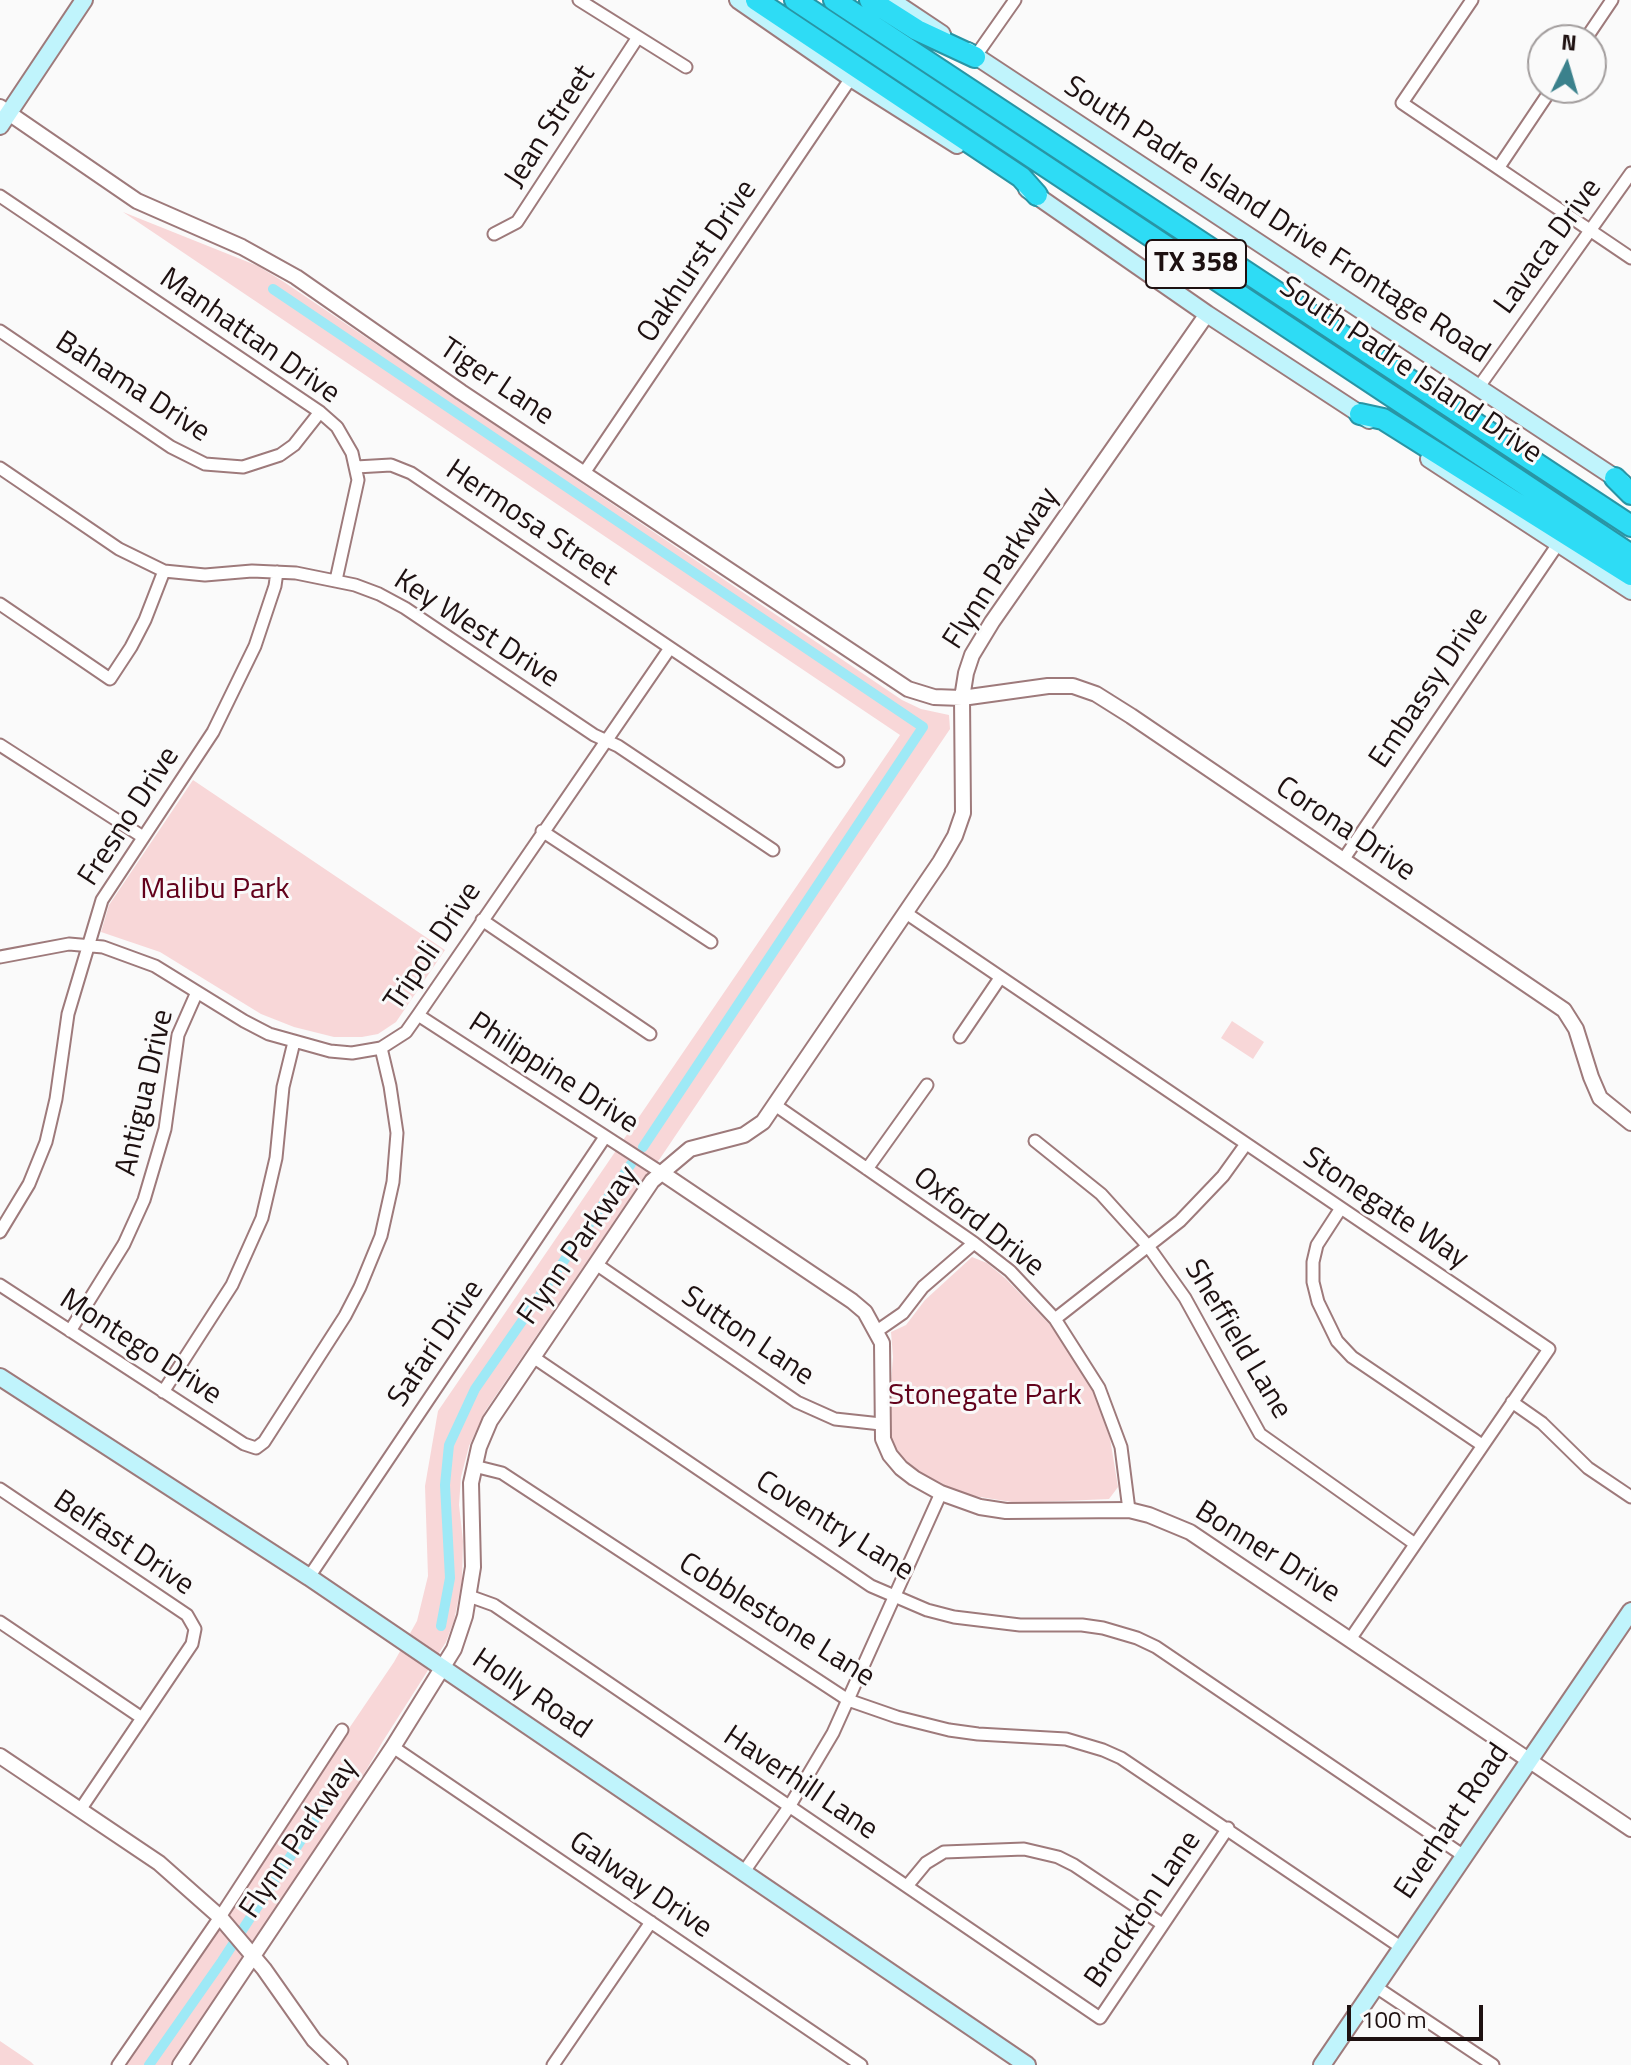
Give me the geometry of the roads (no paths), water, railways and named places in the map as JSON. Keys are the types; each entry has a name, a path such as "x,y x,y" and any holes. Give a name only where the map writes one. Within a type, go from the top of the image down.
{"highway":[{"path":"756,0 1021,177 1037,195"},
{"name":"South Padre Island Drive","path":"795,0 1631,555"},
{"name":"South Padre Island Drive","path":"834,0 1631,526"},
{"path":"870,0 917,30 975,57"},
{"path":"1360,414 1383,419 1631,575"}],"main road":[{"path":"3,116 84,0"},
{"path":"738,0 851,78 1037,195 1207,314 1631,591"},
{"name":"South Padre Island Drive Frontage Road","path":"891,0 1626,487"},
{"name":"Holly Road","path":"0,1377 309,1577 1027,2065"},
{"name":"Everhart Road","path":"1322,2065 1631,1611"}],"street":[{"path":"975,57 1015,0"},
{"path":"1472,0 1402,103 1631,258"},
{"path":"1596,24 1612,0"},
{"path":"584,1 686,67"},
{"name":"Jean Street","path":"494,234 517,222 638,37"},
{"name":"Oakhurst Drive","path":"584,473 851,78"},
{"path":"1499,167 1541,104"},
{"name":"Tiger Lane","path":"3,116 137,201 242,247 296,277 461,392 908,689 934,697 962,698"},
{"name":"Lavaca Drive","path":"1478,388 1631,173"},
{"name":"Manhattan Drive","path":"0,196 320,412 337,427 347,441 356,467 356,496 336,580"},
{"name":"Flynn Parkway","path":"180,2065 393,1747 460,1634 469,1596 473,1552 469,1498 479,1447 490,1421 652,1181 690,1149 753,1131 775,1105 906,913 955,836 963,813 962,698 966,673 981,638 1207,314"},
{"name":"Bahama Drive","path":"0,331 171,447 205,464 243,467 280,455 294,445 320,412"},
{"name":"Hermosa Street","path":"356,467 391,465 411,473 838,761"},
{"name":"Key West Drive","path":"0,468 119,549 164,571 205,575 277,572 336,580 355,585 405,608 773,850"},
{"name":"Embassy Drive","path":"1343,860 1558,544"},
{"path":"0,604 110,679 145,620 164,571"},
{"name":"Fresno Drive","path":"0,1232 29,1184 46,1142 56,1099 68,1014 102,900 193,764 237,689 255,646 277,572"},
{"name":"Tripoli Drive","path":"0,957 69,944 88,944 139,958 244,1021 294,1042 352,1053 381,1048 406,1032 670,648"},
{"name":"Corona Drive","path":"962,698 1048,686 1073,686 1096,694 1564,1010 1576,1029 1600,1098 1631,1123"},
{"path":"0,745 143,837"},
{"path":"542,831 711,942"},
{"name":"Stonegate Way","path":"906,913 1549,1349 1351,1638"},
{"path":"482,920 650,1034"},
{"path":"960,1037 1000,978"},
{"name":"Antigua Drive","path":"70,1331 124,1244 144,1200 165,1129 178,1035 197,992"},
{"name":"Philippine Drive","path":"418,1015 662,1173"},
{"path":"163,1392 232,1285 262,1218 276,1158 283,1087 294,1042"},
{"name":"Montego Drive","path":"0,1285 244,1444 256,1448 264,1442 345,1316 381,1236 393,1182 397,1133 381,1048"},
{"path":"867,1169 927,1085"},
{"name":"Oxford Drive","path":"775,1105 974,1243 1010,1271 1055,1319 1099,1388 1121,1447 1129,1510"},
{"name":"Safari Drive","path":"309,1577 605,1137"},
{"name":"Sheffield Lane","path":"1035,1141 1101,1194 1148,1246 1185,1298 1260,1434 1415,1544"},
{"path":"1055,1319 1203,1198 1246,1144"},
{"path":"662,1173 852,1301 865,1312 877,1331 903,1313 923,1287 974,1243"},
{"path":"1341,1208 1317,1245 1313,1262 1313,1282 1318,1302 1337,1341 1352,1357 1482,1445"},
{"name":"Sutton Lane","path":"596,1264 797,1402 835,1419 881,1424"},
{"name":"Bonner Drive","path":"877,1331 884,1363 883,1439 890,1455 901,1468 941,1493 980,1507 1006,1511 1129,1510 1190,1532 1631,1829"},
{"name":"Coventry Lane","path":"533,1357 838,1564 894,1597 927,1610 977,1621 1082,1625 1137,1638 1156,1647 1464,1856"},
{"path":"1512,1402 1542,1423 1588,1468 1631,1497"},
{"name":"Cobblestone Lane","path":"474,1466 502,1473 848,1700 949,1730 1066,1739 1103,1750 1138,1768 1402,1948"},
{"name":"Belfast Drive","path":"0,1489 192,1621 195,1629 192,1644 80,1810"},
{"path":"743,1873 819,1759 941,1493"},
{"name":"Haverhill Lane","path":"469,1596 494,1605 1100,2018"},
{"path":"0,1622 142,1718"},
{"name":"Flynn Parkway","path":"118,2065 224,1921 342,1730"},
{"name":"Galway Drive","path":"393,1747 861,2065"},
{"path":"0,1756 159,1863 224,1921 253,1955 314,2040 340,2065"},
{"name":"Brockton Lane","path":"1100,2018 1228,1828"},
{"path":"907,1886 926,1863 944,1852 999,1849 1040,1851 1074,1865 1162,1924"},
{"path":"553,2065 651,1922"},
{"path":"1376,1987 1493,2065"}],"waterway":[{"path":"273,289 923,727 643,1147"},
{"path":"441,1626 450,1578 445,1485 449,1445 475,1389 631,1164"},
{"path":"149,2065 222,1961 345,1773"}],"park label":[{"name":"Malibu Park","path":"215,891"},
{"name":"Stonegate Park","path":"985,1397"}]}
